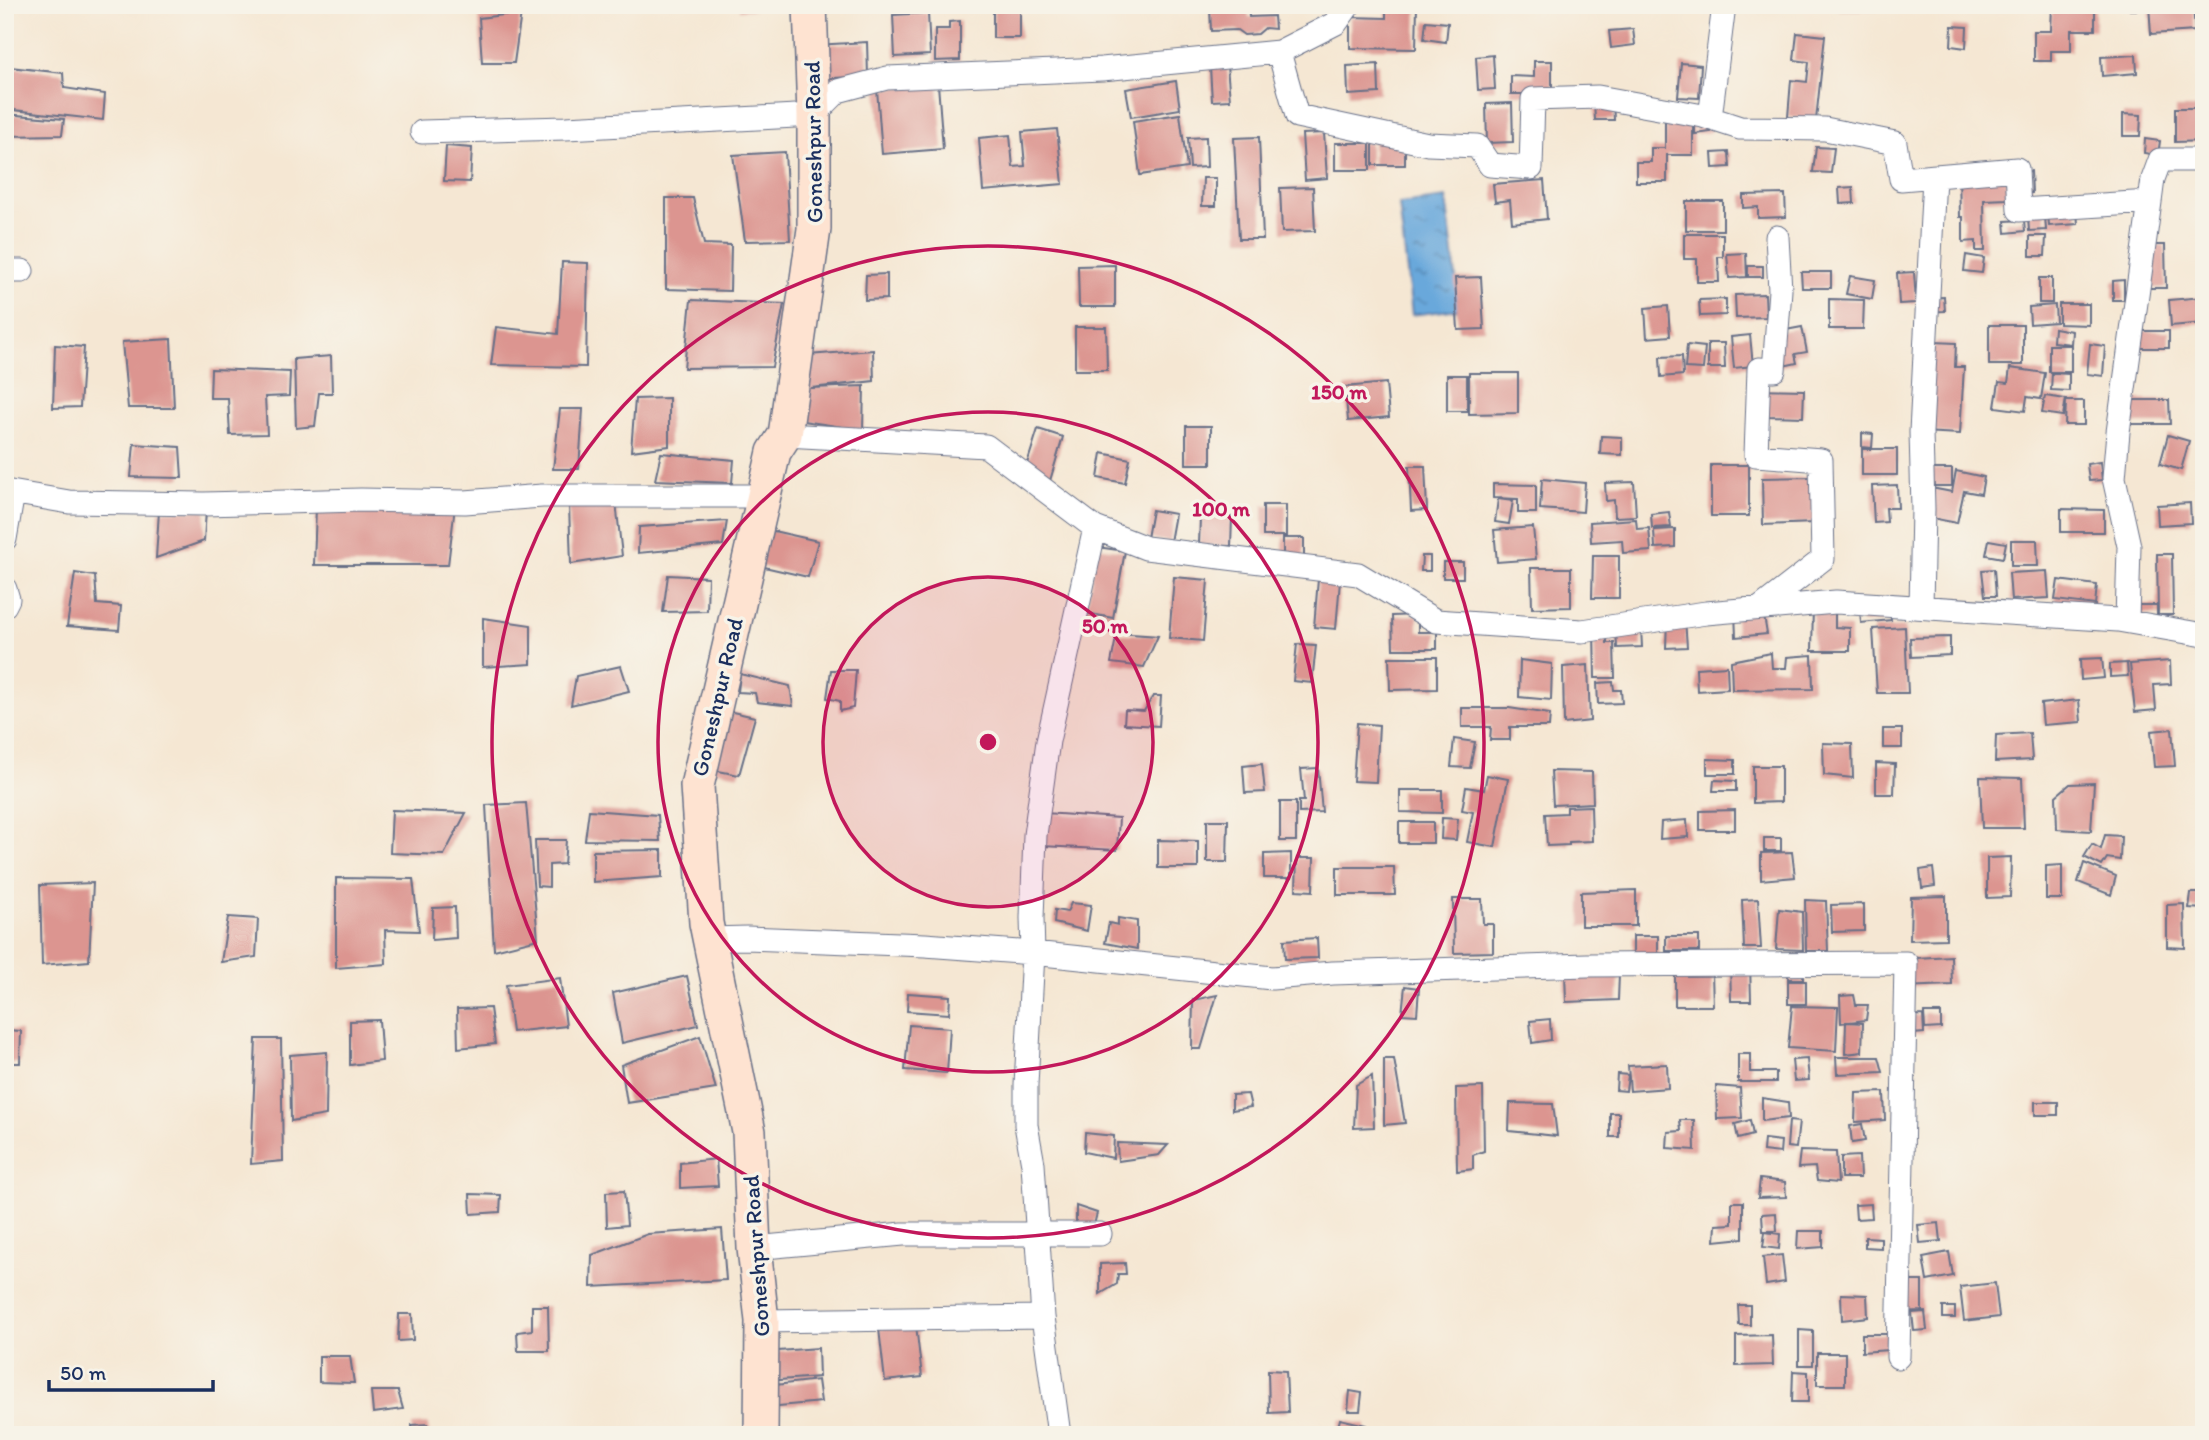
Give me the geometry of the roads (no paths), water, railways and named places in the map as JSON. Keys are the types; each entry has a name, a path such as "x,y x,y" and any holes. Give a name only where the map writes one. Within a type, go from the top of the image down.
{"street":[{"name":"Goneshpur Road","path":"761,1435 762,1321 754,1248 749,1132 706,923 697,786 774,452 785,435 814,229 810,5"},
{"path":"422,132 566,128 814,115 838,91 887,78 1102,69 1279,52 1336,23 1349,5"},
{"path":"1710,118 1724,5"},
{"path":"1279,52 1297,116 1428,144 1477,146 1490,165 1531,168 1533,99 1598,97 1710,118 1740,128 1825,129 1895,143 1901,178 2017,170 2019,210 2150,202"},
{"path":"2127,621 2129,546 2114,478 2150,202 2160,160 2204,160"},
{"path":"1921,607 1921,432 1934,177"},
{"path":"1760,608 1824,559 1821,460 1756,455 1759,369 1774,370 1780,290 1777,237"},
{"path":"785,435 986,446 1095,527 1146,548 1358,574 1436,621 1582,631 1706,613 1836,603 2127,621 2204,635"},
{"path":"5,538 9,492 69,502 204,504 361,500 465,502 542,496 763,496"},
{"path":"1059,1435 1043,1317 1033,1164 1026,1125 1035,835 1048,741 1095,527"},
{"path":"5,589 8,599 5,604"},
{"path":"710,939 925,945 1033,953 1272,978 1346,972 1587,965 1906,963 1898,1357"},
{"path":"754,1248 903,1234 1100,1234"},
{"path":"762,1321 1043,1317"}],"water":[{"path":"1446,198 1460,309 1412,315 1399,204"}]}
